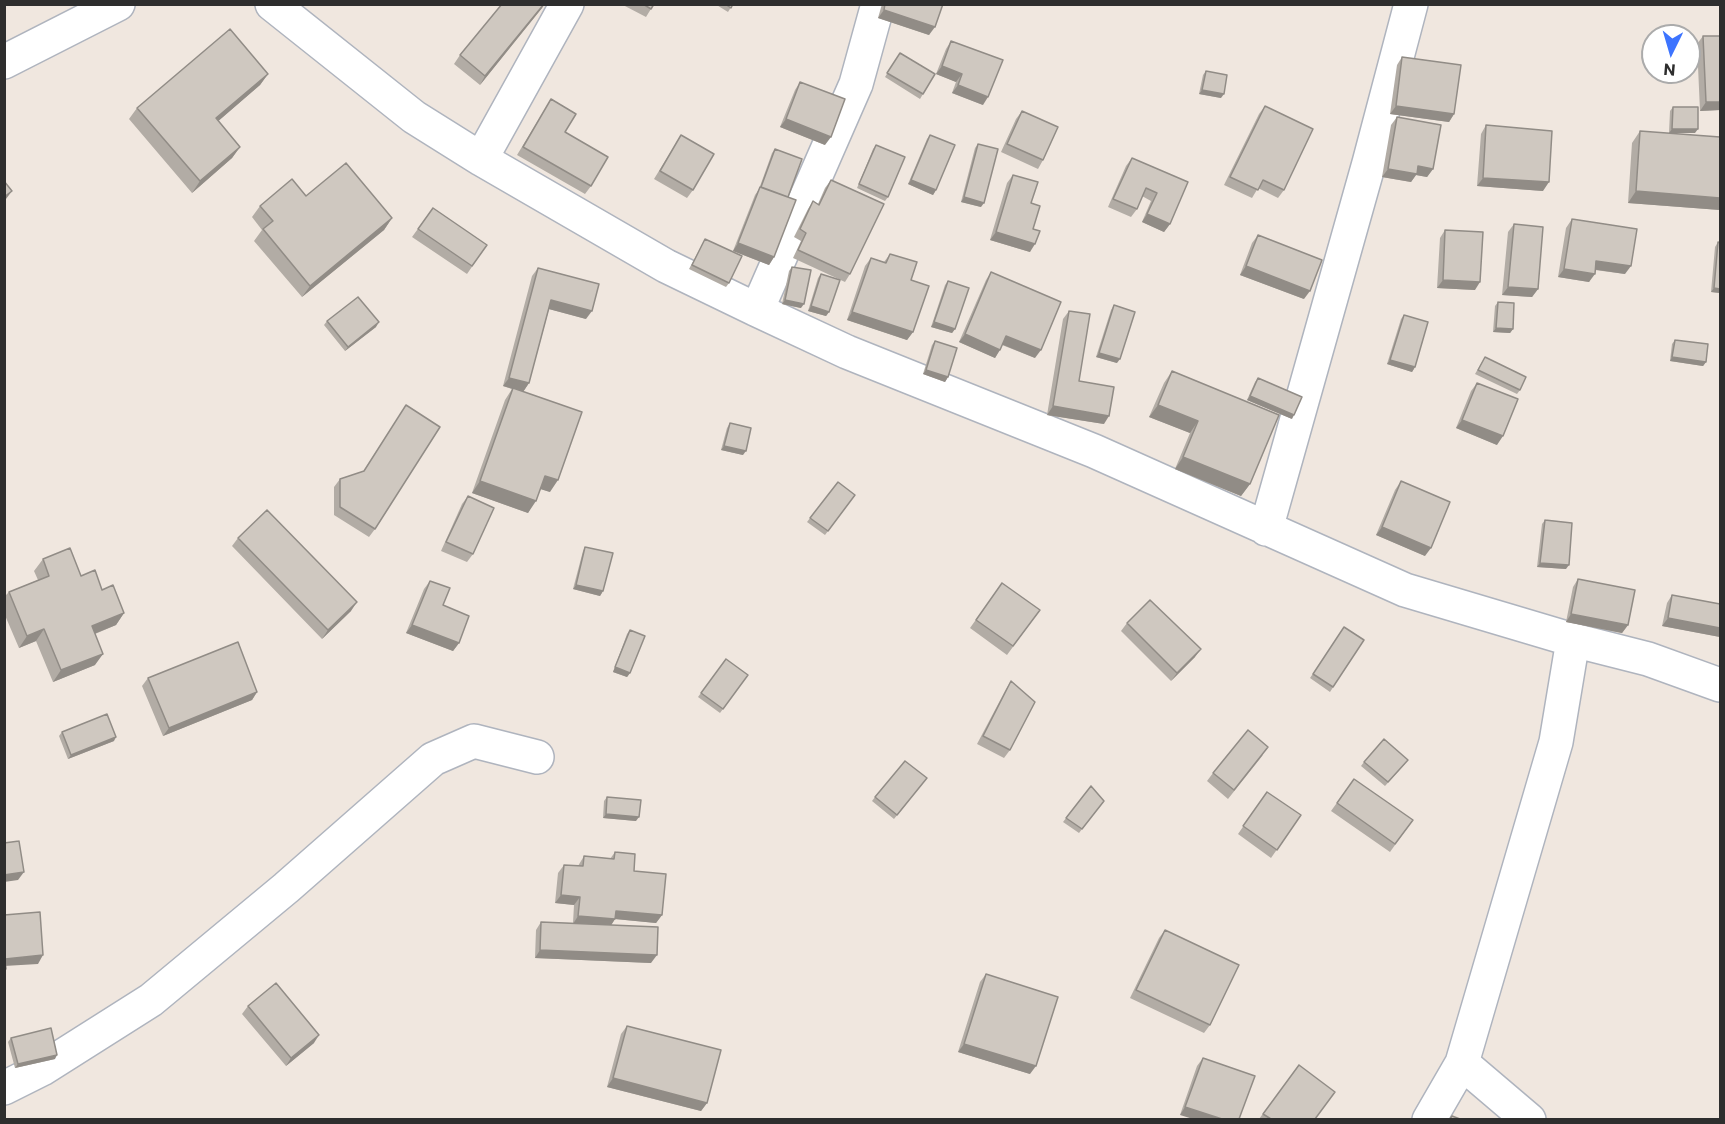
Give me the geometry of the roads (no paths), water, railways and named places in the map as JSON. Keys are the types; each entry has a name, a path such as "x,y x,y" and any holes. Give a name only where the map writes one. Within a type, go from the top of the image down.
{"street":[{"path":"4,62 118,4"},
{"path":"272,4 414,117 481,159 666,267 757,310 847,352 1094,452 1405,591 1573,640 1648,659 1720,685"},
{"path":"481,159 567,4"},
{"path":"757,310 856,84 878,4"},
{"path":"1266,529 1369,163 1411,4"},
{"path":"1429,1119 1462,1063 1556,742 1573,640"},
{"path":"4,1088 42,1069 151,1000 286,888 433,759 474,741 537,757"},
{"path":"1462,1063 1529,1119"}]}
